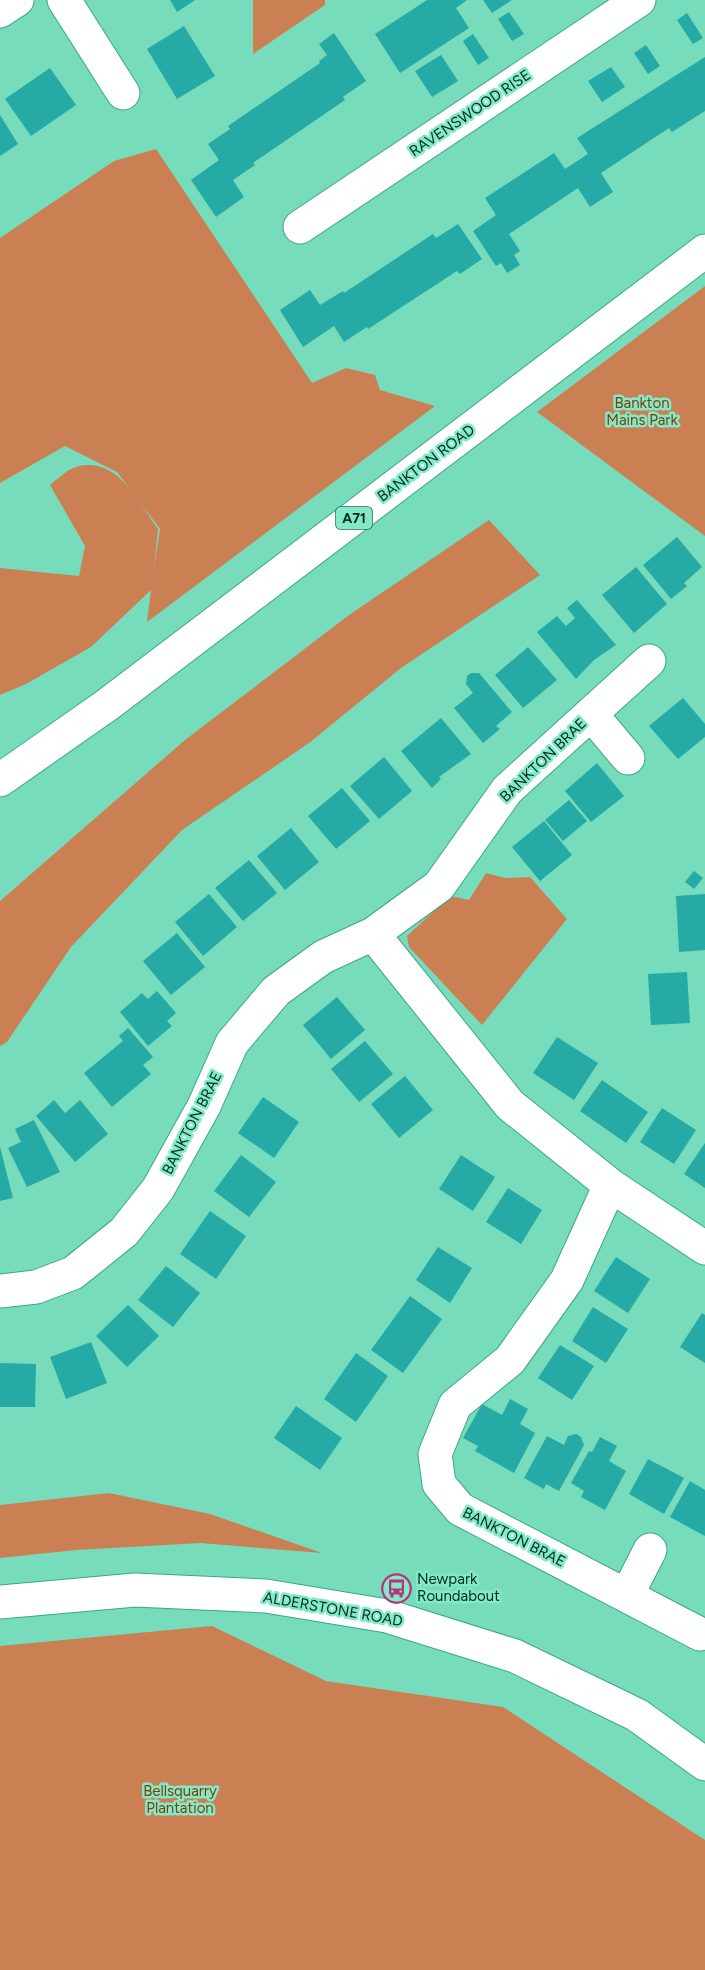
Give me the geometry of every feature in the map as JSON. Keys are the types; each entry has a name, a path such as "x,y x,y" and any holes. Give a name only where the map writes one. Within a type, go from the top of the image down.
{"street":[{"path":"0,11 17,0"},
{"path":"64,0 123,93"},
{"name":"RAVENSWOOD RISE","path":"300,227 639,0"},
{"name":"BANKTON ROAD","path":"0,780 107,705 705,251"},
{"name":"BANKTON BRAE","path":"0,1291 36,1287 73,1274 124,1232 158,1189 204,1106 232,1043 276,991 323,957 373,934 439,886 507,790 649,661"},
{"name":"BANKTON BRAE","path":"591,714 628,758"},
{"path":"373,934 510,1105 610,1185 705,1248"},
{"name":"BANKTON BRAE","path":"610,1185 567,1280 510,1360 455,1405 435,1454 439,1484 460,1509 700,1634"},
{"path":"627,1595 650,1550"},
{"name":"ALDERSTONE ROAD","path":"0,1602 135,1590 266,1596 387,1616 515,1656 637,1715 705,1764"}],"green space":[{"path":"253,0 325,0 325,5 253,54"},
{"path":"156,149 312,383 346,368 375,375 380,390 435,406 147,622 151,590 91,647 26,684 0,695 0,568 79,576 85,546 50,485 73,468 90,465 115,474 132,492 117,472 65,446 0,483 0,238 114,161","holes":["138,499 160,529 154,568 158,529"]},
{"name":"Bankton Mains Park","path":"705,286 705,536 537,412"},
{"path":"489,520 540,575 401,668 309,743 182,830 71,947 7,1042 0,1046 0,901 185,740 349,615"},
{"path":"486,873 505,878 530,877 567,919 482,1025 409,947 407,936 450,896 469,900"},
{"path":"109,1493 210,1514 322,1553 200,1543 76,1550 0,1558 0,1505"},
{"name":"Bellsquarry Plantation","path":"212,1626 326,1681 503,1707 705,1840 705,1970 0,1970 0,1646"}],"building":[{"path":"170,0 195,0 177,12"},
{"path":"427,0 467,0 456,8 469,28 400,73 375,34"},
{"path":"483,0 512,0 492,13"},
{"path":"509,12 524,34 512,41 498,19"},
{"path":"687,13 703,38 693,44 677,20"},
{"path":"184,26 215,76 177,99 147,49"},
{"path":"334,33 366,81 343,97 345,100 253,163 255,165 233,180 244,197 216,217 191,180 219,160 208,144 230,129 228,126 320,63 319,61 327,55 319,44"},
{"path":"473,34 489,58 478,65 463,41"},
{"path":"646,45 660,66 648,74 634,53"},
{"path":"441,55 458,81 432,97 415,71"},
{"path":"705,57 705,111 672,132 669,128 601,173 613,192 590,207 578,188 509,234 520,251 514,255 520,265 507,273 501,263 496,266 473,231 496,215 485,198 554,153 565,169 588,154 577,138"},
{"path":"611,67 625,87 602,102 588,81"},
{"path":"50,68 76,105 31,136 5,99"},
{"path":"0,115 18,144 0,156"},
{"path":"458,224 482,259 460,274 457,271 344,342 334,326 303,347 280,310 310,290 320,305 343,291 344,293 433,234 436,238"},
{"path":"677,537 702,567 684,583 687,586 671,599 643,565"},
{"path":"636,567 667,604 634,633 602,595"},
{"path":"577,600 616,645 594,660 576,679 537,632 557,616 566,626 575,618 567,608"},
{"path":"528,647 557,680 523,708 495,675"},
{"path":"471,673 479,673 512,712 496,726 500,729 483,743 454,708 473,693 466,684 467,676"},
{"path":"683,698 705,724 705,737 678,759 649,726"},
{"path":"441,718 471,754 439,777 441,779 432,788 401,751"},
{"path":"384,757 412,791 379,819 350,786"},
{"path":"597,763 624,796 591,822 565,791"},
{"path":"342,788 370,821 336,849 308,816"},
{"path":"569,800 587,821 563,841 545,820"},
{"path":"544,821 572,855 540,881 512,847"},
{"path":"291,828 319,862 285,890 257,856"},
{"path":"249,860 277,893 243,921 215,888"},
{"path":"694,871 703,878 694,889 685,882"},
{"path":"209,894 237,927 203,956 175,922"},
{"path":"705,894 705,950 679,952 676,896"},
{"path":"177,933 205,967 171,995 143,961"},
{"path":"687,972 690,1023 651,1025 648,974"},
{"path":"157,991 176,1013 167,1021 172,1026 148,1046 120,1012 142,993 148,999"},
{"path":"337,997 365,1030 331,1059 303,1025"},
{"path":"128,1028 153,1057 143,1065 151,1074 112,1107 84,1073 123,1041 119,1036"},
{"path":"557,1037 598,1063 574,1100 533,1073"},
{"path":"365,1041 393,1074 359,1102 331,1069"},
{"path":"405,1076 433,1110 399,1138 371,1104"},
{"path":"602,1080 648,1112 626,1143 580,1111"},
{"path":"263,1097 299,1122 274,1158 238,1133"},
{"path":"54,1100 65,1113 80,1100 108,1134 75,1162 36,1116"},
{"path":"662,1108 696,1130 674,1164 640,1142"},
{"path":"34,1120 60,1172 27,1187 8,1148 21,1142 15,1129"},
{"path":"705,1143 705,1188 684,1174"},
{"path":"0,1147 13,1198 0,1201"},
{"path":"241,1155 276,1182 249,1217 214,1191"},
{"path":"461,1155 495,1177 473,1211 439,1189"},
{"path":"508,1188 542,1210 521,1244 486,1222"},
{"path":"210,1211 246,1236 216,1279 180,1254"},
{"path":"438,1247 472,1268 450,1303 416,1280"},
{"path":"616,1257 650,1279 628,1313 594,1291"},
{"path":"166,1266 200,1293 173,1327 138,1300"},
{"path":"410,1296 442,1319 403,1373 371,1350"},
{"path":"128,1305 159,1336 127,1367 96,1336"},
{"path":"593,1307 628,1329 606,1363 572,1341"},
{"path":"702,1313 705,1315 705,1363 680,1347"},
{"path":"91,1342 107,1383 66,1399 50,1357"},
{"path":"560,1345 594,1366 572,1400 538,1378"},
{"path":"356,1353 388,1376 356,1422 324,1399"},
{"path":"0,1363 36,1364 35,1407 0,1407"},
{"path":"510,1399 528,1409 520,1424 535,1433 514,1473 475,1451 478,1446 463,1438 482,1404 502,1415"},
{"path":"296,1406 342,1438 320,1470 274,1438"},
{"path":"576,1434 581,1437 584,1445 559,1491 546,1484 544,1489 524,1478 547,1436 564,1445 568,1436"},
{"path":"600,1437 617,1446 609,1461 626,1471 605,1510 581,1497 584,1491 571,1483 589,1451 592,1452"},
{"path":"648,1459 684,1478 664,1514 629,1494"},
{"path":"690,1481 705,1490 705,1536 670,1517"}],"place":[{"name":"Newpark Roundabout","path":"396,1588"}]}
